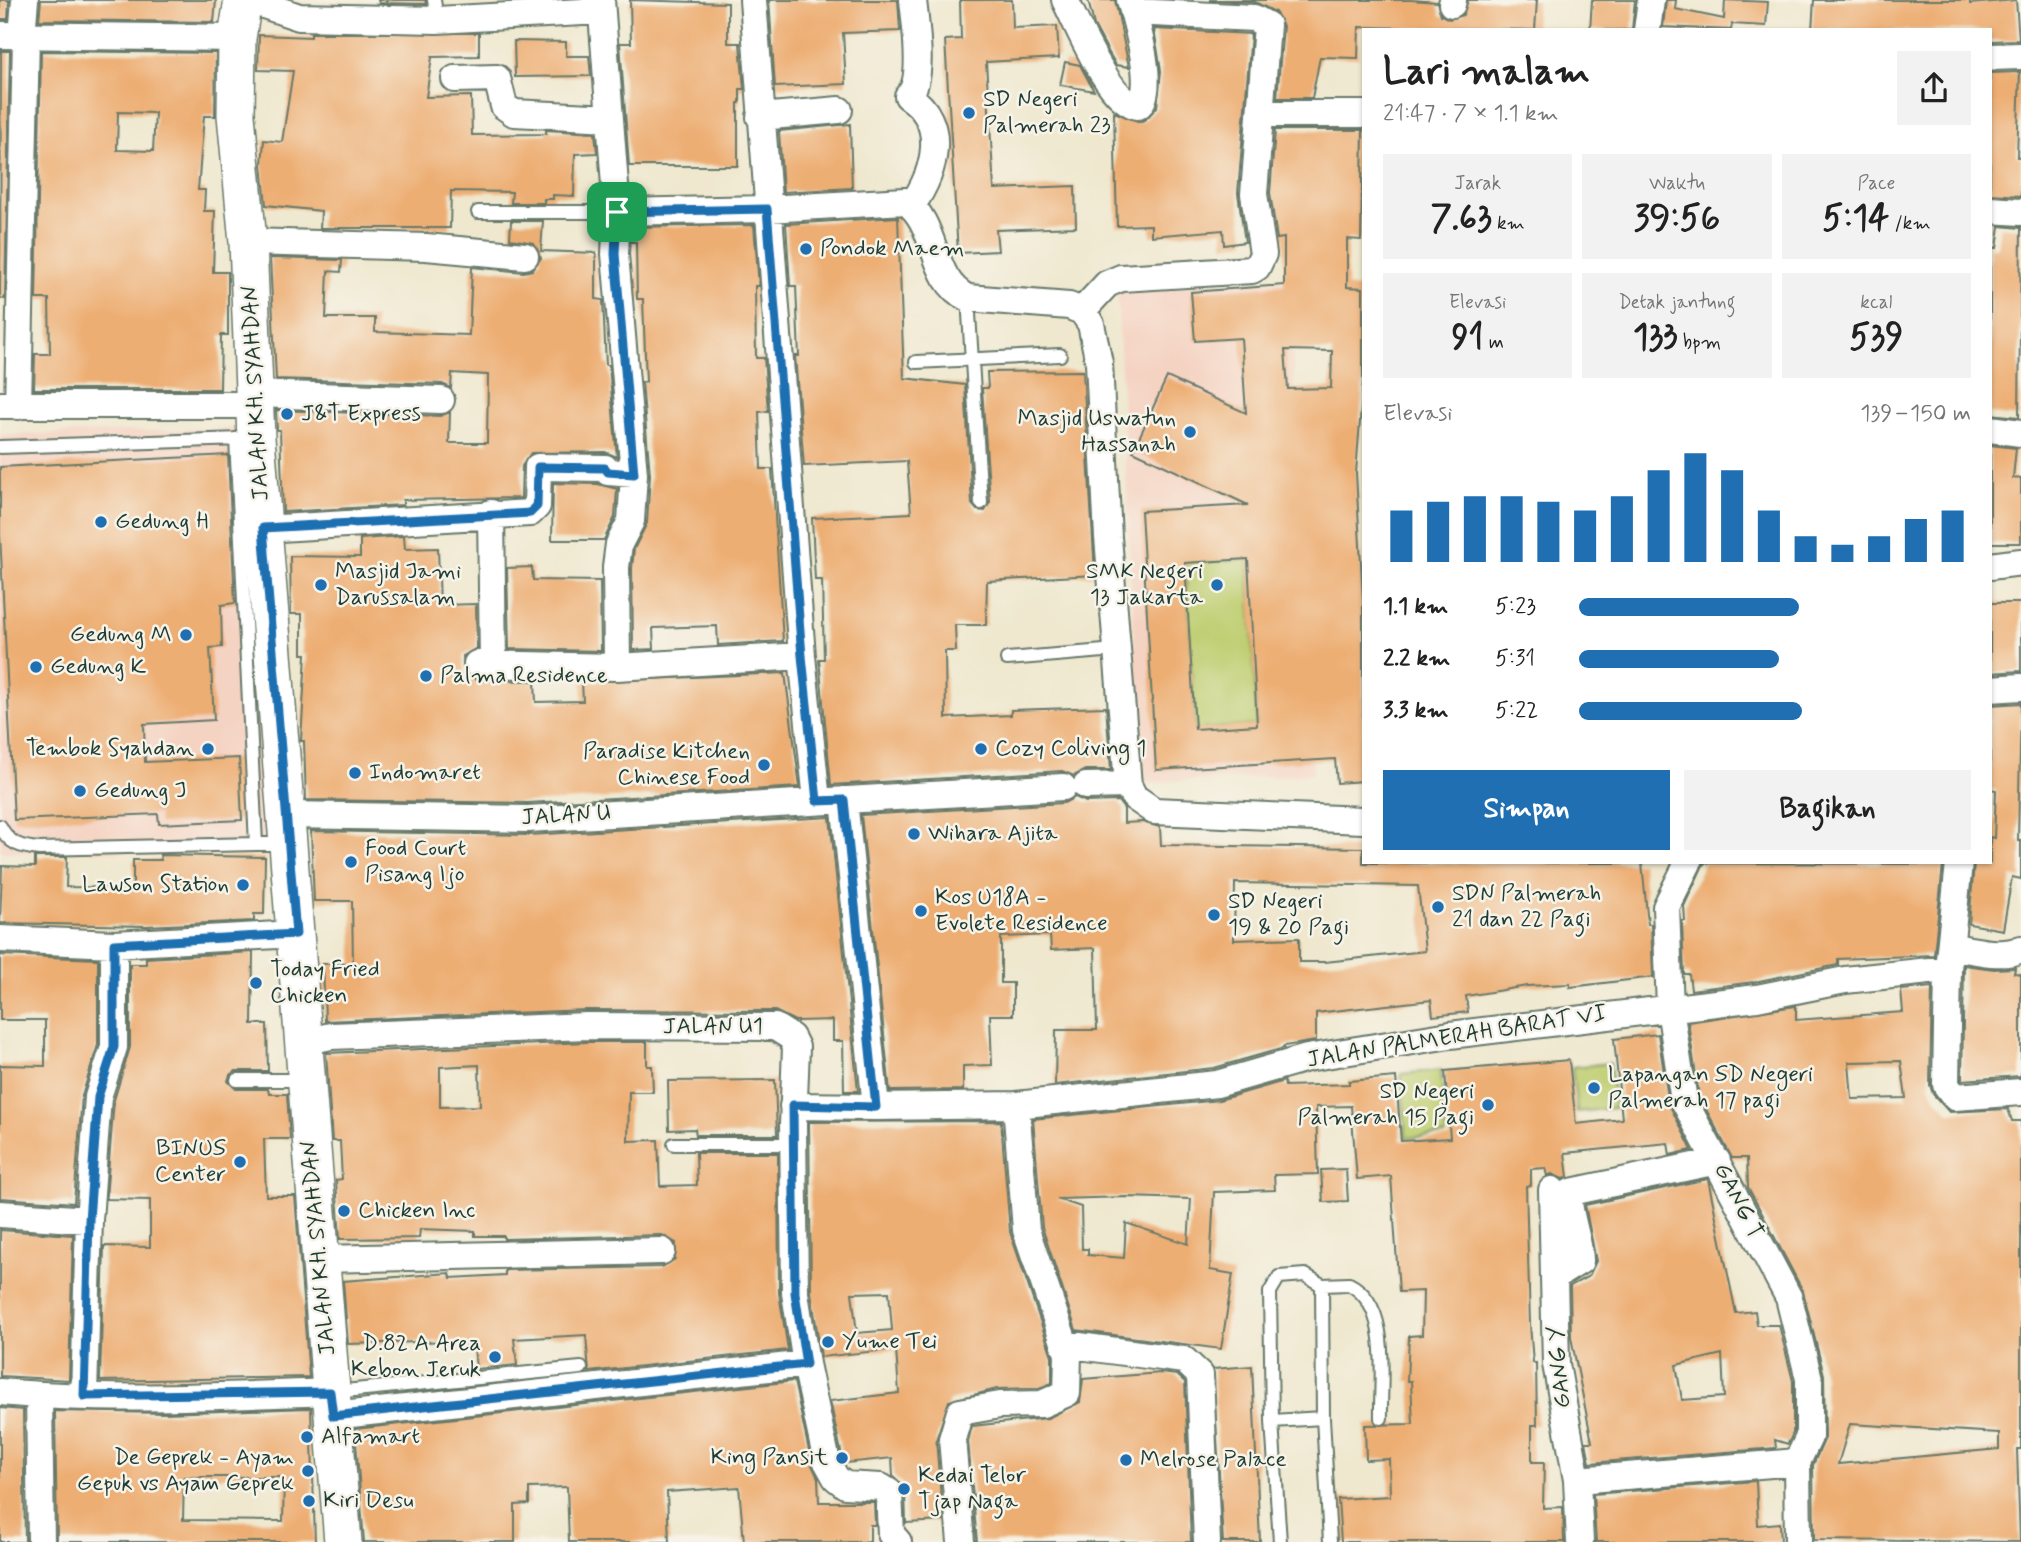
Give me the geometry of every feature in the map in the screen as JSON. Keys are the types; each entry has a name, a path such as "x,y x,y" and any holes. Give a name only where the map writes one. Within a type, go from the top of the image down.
{"street":[{"path":"25,0 16,36 9,406 250,419 442,400"},
{"name":"JALAN KH. SYAHDAN","path":"243,0 237,38 236,115 248,242 250,419 263,528 277,835 296,934 304,1080 322,1259 343,1542"},
{"path":"249,0 299,17 601,6 617,212 615,254 634,474 631,521 620,544 616,567 617,667"},
{"path":"753,0 802,656 817,801"},
{"path":"912,205 928,179 935,147 934,131 925,109 908,96 913,92 917,74 913,0"},
{"path":"1065,0 1096,61 1123,100 1131,106 1141,105 1146,87 1139,34 1131,6 1253,9 1268,29 1254,194 1263,254 1256,267 1121,278 1107,284 1082,311"},
{"path":"1647,28 1651,0"},
{"path":"16,36 237,38"},
{"path":"1992,57 2021,56"},
{"path":"455,79 497,78 504,106 514,113 610,118"},
{"path":"760,117 839,110"},
{"path":"1260,114 1362,114"},
{"path":"617,212 767,209 895,200 912,205 921,216 949,283 957,293 968,298 1069,306 1082,311 1091,324 1098,363 1116,650 1128,785 1134,797 1154,811 1362,820"},
{"path":"1992,210 2021,212"},
{"path":"248,242 426,247 525,256"},
{"path":"1992,429 2021,433"},
{"path":"263,528 491,513 530,513 537,506 538,467 605,468 608,472 634,474"},
{"path":"491,513 485,664 617,667 802,656"},
{"path":"1992,566 2021,562"},
{"path":"1992,689 2021,687"},
{"name":"JALAN U","path":"277,835 817,801 1128,785"},
{"path":"844,800 876,1107"},
{"name":"GANG T","path":"1688,864 1666,907 1664,1008 1684,1101 1789,1298 1809,1379 1809,1437 1797,1462 1798,1542"},
{"path":"1959,864 1949,958 1946,1085 1948,1092 1955,1097 2021,1092"},
{"path":"0,939 114,944 296,934"},
{"path":"84,1396 89,1220 98,1097 114,1047 114,944"},
{"name":"JALAN PALMERAH BARAT VI","path":"793,1105 1016,1105 1217,1084 1307,1058 1570,1018 1757,998 1949,958 2013,953 2021,949"},
{"name":"JALAN U1","path":"302,1042 331,1036 587,1026 775,1027 791,1037 796,1046 793,1105 795,1293 806,1364 827,1462 836,1478 845,1485 872,1485 889,1492 891,1534 898,1542"},
{"path":"961,1542 952,1439 960,1412 1000,1405 1042,1404 1067,1393 1068,1354 1026,1230 1016,1105"},
{"path":"1554,1277 1580,1262 1581,1250 1569,1202 1571,1192 1717,1161"},
{"name":"GANG Y","path":"1552,1190 1556,1364 1577,1480 1580,1542"},
{"path":"0,1214 89,1220"},
{"path":"322,1259 662,1251"},
{"path":"1064,1344 1184,1360 1194,1366 1200,1375 1207,1542"},
{"path":"0,1392 332,1404 806,1364"},
{"path":"39,1395 41,1542"},
{"path":"1577,1480 1797,1462"}],"lane":[{"path":"478,212 617,212"},
{"path":"968,298 981,503"},
{"path":"916,362 1060,355"},
{"path":"0,447 250,419 277,835 39,849 22,847 9,841 0,825"},
{"path":"1007,659 1116,650"},
{"path":"237,1080 304,1080"},
{"path":"674,1144 793,1144"},
{"path":"1280,1542 1272,1420 1270,1292 1279,1277 1305,1275 1322,1285 1349,1284 1368,1300 1377,1322 1379,1336 1381,1419"},
{"path":"1322,1285 1323,1418 1330,1542"},
{"path":"332,1404 581,1368"},
{"path":"1272,1420 1323,1418"}],"shaded area":[{"name":"SMK Negeri 13 Jakarta","path":"1289,281 1313,774 1141,783 1117,289"},
{"path":"241,428 272,851 0,850 0,435"}],"green space":[{"path":"1248,559 1257,725 1195,729 1185,563"},
{"name":"Lapangan SD Negeri Palmerah 17 pagi","path":"1610,1063 1615,1108 1577,1112 1572,1067"},
{"path":"1441,1070 1446,1135 1406,1138 1401,1074"}],"building":[{"path":"0,0 9,0 8,19 0,19"},
{"path":"41,0 216,0 214,22 39,20"},
{"path":"378,0 425,0 426,4 379,3"},
{"path":"630,0 728,3 728,43 740,43 744,89 740,89 738,103 738,166 629,166 620,43 631,43"},
{"path":"769,0 898,0 900,31 843,33 846,84 775,87"},
{"name":"SD Negeri Palmerah 23","path":"960,0 1012,0 1013,28 1057,26 1059,58 986,62 994,189 1075,186 1076,227 996,230 998,251 958,253 945,40 961,39"},
{"path":"1088,0 1115,0 1129,67 1116,65 1094,25"},
{"path":"1209,0 1437,2 1441,15 1449,19 1463,15 1468,0 1537,0 1535,28 1359,27 1358,58 1320,57 1312,98 1277,98 1283,26 1275,12 1255,2"},
{"path":"1592,0 1635,0 1632,28 1590,28"},
{"path":"1666,0 1676,0 1675,9 1724,19 1725,0 1768,2 1766,26 1732,24 1731,28 1663,27"},
{"path":"1814,0 1970,0 1970,4 2016,0 2019,40 1992,41 1992,28 1812,28"},
{"path":"1154,29 1251,34 1238,193 1245,242 1224,245 1223,230 1151,236 1151,225 1117,226 1114,112 1140,122 1157,107 1161,71"},
{"path":"311,33 479,33 479,56 432,57 426,97 471,96 472,135 546,134 546,130 595,133 597,153 575,154 574,196 553,195 553,199 544,199 544,203 511,203 512,192 451,191 450,228 320,228 321,211 266,205 262,164 264,140 282,142 293,71 258,70 259,35 311,37"},
{"path":"514,41 566,42 566,56 589,56 591,76 515,77"},
{"path":"1,51 10,51 5,299 0,298"},
{"path":"41,51 216,53 215,116 204,116 198,190 205,190 204,211 215,211 213,272 228,272 228,335 221,335 220,389 34,389 35,354 50,354 49,299 36,299","holes":["118,112 155,113 153,151 117,150"]},
{"path":"1065,62 1080,65 1094,91 1060,85"},
{"path":"2020,72 2017,157 2021,157 2021,196 1992,194 1992,73"},
{"path":"850,124 852,188 783,192 779,131"},
{"path":"1275,130 1362,130 1361,240 1347,239 1347,287 1362,288 1362,395 1356,473 1362,582 1362,781 1337,783 1335,759 1156,770 1141,511 1248,505 1133,451 1167,377 1246,413 1241,338 1195,341 1191,292 1284,285 1284,238 1277,239 1270,193","holes":["1285,350 1332,351 1331,388 1288,389","1248,559 1257,725 1195,729 1185,563"]},
{"path":"898,217 904,378 965,385 972,504 977,510 985,511 990,502 982,388 988,388 987,372 1083,371 1095,575 987,581 986,625 955,625 956,651 945,651 946,718 1011,715 1011,710 1106,707 1111,770 1085,770 1074,776 1062,771 831,785 819,659 824,659 822,580 815,580 812,518 911,513 907,461 804,466 795,356 799,356 796,286 790,286 786,224"},
{"path":"511,221 543,221 541,251 596,253 596,299 603,300 606,365 609,365 617,457 605,452 531,453 522,466 521,498 403,500 403,505 283,512 280,430 277,430 276,410 440,416 450,412 449,443 487,443 488,375 452,373 451,388 442,384 276,379 270,258 342,260 341,272 328,271 326,318 375,318 375,332 469,335 472,267 524,272 532,270 541,258 533,243 510,239"},
{"path":"754,225 759,286 755,286 756,358 764,358 768,411 759,412 761,469 772,469 783,641 718,645 717,626 653,628 654,649 633,650 632,568 634,549 647,523 650,475 642,382 646,382 643,299 637,299 636,242 631,242 632,227"},
{"path":"2000,226 2021,228 2019,417 1992,414 1992,247 1997,248"},
{"path":"1992,445 2016,448 2013,478 2021,478 2021,543 1992,543"},
{"path":"228,455 235,603 221,605 222,647 210,648 214,720 144,724 145,762 239,758 242,820 159,824 158,814 14,820 0,534 0,467"},
{"path":"553,483 598,484 617,489 615,517 604,540 552,540"},
{"path":"404,536 405,549 438,548 440,605 476,604 477,648 463,656 464,672 477,680 535,681 536,702 583,701 582,682 785,673 800,787 528,803 306,800 304,741 301,741 306,654 302,654 302,614 291,614 290,556 360,557 360,539"},
{"path":"532,567 533,580 600,581 601,651 509,649 507,568"},
{"path":"1992,603 2021,603 2021,671 1992,673"},
{"path":"2021,703 2018,841 2021,841 2021,879 2012,877 2003,930 1969,924 1974,864 1992,864 1996,790 1992,789 1992,705"},
{"path":"1075,797 1086,802 1118,801 1124,809 1124,823 1142,822 1160,827 1161,845 1362,848 1362,864 1642,864 1648,924 1651,924 1653,977 1570,987 1570,984 1527,986 1466,996 1468,1012 1433,1016 1431,1000 1316,1013 1316,1041 1284,1046 1214,1068 1055,1085 1056,1030 1097,1030 1095,948 1051,950 1050,935 1001,937 1001,983 1013,983 1013,1015 990,1015 992,1065 963,1066 963,1090 890,1091 861,815 1064,803","holes":["1235,883 1418,886 1425,951 1325,962 1299,962 1299,938 1234,940"]},
{"path":"830,817 858,1091 844,1091 843,1041 833,1041 833,1020 795,1021 775,1011 586,1010 325,1021 323,964 353,963 352,901 314,901 311,831 529,835"},
{"path":"160,855 265,857 264,914 254,914 254,921 146,926 0,923 2,866 35,867 35,857 67,857 66,887 133,888 133,860 161,860"},
{"path":"1704,864 1943,864 1934,955 1838,959 1838,965 1754,982 1691,990 1689,974 1684,974 1684,906"},
{"path":"253,952 252,1024 267,1024 268,1071 236,1071 230,1075 228,1081 236,1089 268,1089 269,1094 287,1094 290,1139 264,1139 266,1196 295,1196 309,1377 100,1381 104,1246 150,1247 150,1200 106,1199 114,1100 130,1047 130,964 146,964 146,958"},
{"path":"0,955 98,959 98,1045 82,1096 74,1203 0,1198 0,1065 45,1066 45,1020 0,1020"},
{"path":"1964,965 1994,969 2015,968 2014,973 2021,974 2021,1076 1962,1080"},
{"path":"1932,987 1930,1085 1933,1094 1949,1112 2008,1109 2012,1121 2021,1121 2021,1449 2017,1449 2020,1542 1814,1540 1813,1465 1825,1438 1824,1375 1803,1291 1748,1187 1747,1158 1732,1158 1699,1096 1688,1022 1796,1006 1796,1020 1903,1012 1901,990","holes":["1901,1061 1906,1098 1852,1099 1849,1062","1850,1424 1999,1433 1999,1449 1838,1464"]},
{"path":"1658,1034 1669,1104 1692,1150 1670,1155 1668,1143 1565,1153 1568,1177 1563,1179 1552,1174 1547,1176 1545,1168 1531,1169 1531,1185 1526,1186 1530,1324 1533,1363 1536,1363 1537,1425 1532,1425 1532,1462 1544,1462 1543,1508 1563,1507 1564,1542 1341,1542 1338,1499 1390,1496 1389,1459 1366,1460 1365,1425 1413,1424 1411,1381 1407,1381 1409,1336 1422,1335 1423,1291 1399,1292 1391,1176 1357,1179 1351,1106 1316,1107 1318,1174 1274,1175 1275,1190 1214,1192 1210,1270 1233,1274 1221,1349 1076,1330 1042,1227 1033,1119 1219,1100 1284,1081 1285,1086 1349,1084 1349,1081 1396,1077 1401,1141 1450,1138 1445,1071 1569,1060 1576,1124 1622,1119 1614,1039","holes":["1057,1199 1191,1199 1188,1244 1126,1223 1124,1258 1088,1255 1088,1249 1082,1249 1081,1207"]},
{"path":"647,1042 647,1066 652,1066 653,1092 629,1092 628,1141 658,1140 660,1186 697,1185 696,1153 778,1153 779,1293 788,1350 589,1372 586,1335 514,1339 517,1365 476,1369 474,1346 457,1347 457,1341 348,1344 343,1281 450,1273 451,1278 505,1275 505,1270 662,1267 675,1259 676,1243 662,1235 504,1239 504,1236 475,1236 475,1231 420,1229 419,1238 340,1239 336,1180 342,1179 340,1141 332,1141 326,1053","holes":["479,1065 480,1106 440,1107 440,1067"]},
{"path":"775,1080 777,1135 696,1135 695,1129 669,1130 668,1081"},
{"path":"1001,1121 1010,1232 1052,1356 1052,1383 1039,1388 997,1389 949,1401 936,1440 943,1521 906,1523 905,1491 893,1476 892,1458 846,1463 842,1456 830,1401 899,1393 896,1349 821,1357 811,1292 809,1122","holes":["889,1292 892,1330 857,1333 852,1293"]},
{"path":"1346,1169 1348,1201 1323,1202 1321,1170"},
{"path":"1708,1179 1736,1313 1755,1311 1757,1325 1779,1325 1793,1381 1793,1433 1788,1444 1775,1440 1776,1448 1590,1463 1586,1442 1592,1442 1571,1337 1570,1286 1589,1276 1596,1261 1585,1205","holes":["1722,1354 1724,1397 1682,1400 1676,1365"]},
{"path":"0,1230 73,1235 69,1380 0,1376"},
{"path":"1252,1366 1260,1542 1223,1542 1213,1369"},
{"path":"1161,1373 1177,1375 1185,1382 1191,1542 977,1542 968,1441 972,1426 1048,1418 1080,1402 1083,1379"},
{"path":"794,1381 812,1465 818,1478 819,1502 874,1502 875,1525 870,1525 870,1542 744,1542 739,1487 667,1492 669,1542 569,1542 567,1487 529,1488 529,1504 515,1505 515,1542 364,1542 355,1429"},
{"path":"0,1408 23,1410 25,1542 0,1542"},
{"path":"311,1408 315,1542 57,1542 55,1411 165,1413","holes":["184,1477 284,1477 283,1521 183,1520"]},
{"path":"1756,1481 1758,1525 1780,1523 1781,1542 1596,1542 1593,1494"}],"place":[{"name":"SD Negeri Palmerah 23","path":"969,113"},
{"name":"Pondok Maem","path":"806,249"},
{"name":"J&T Express","path":"287,414"},
{"name":"Masjid Uswatun Hassanah","path":"1190,432"},
{"name":"Gedung H","path":"101,522"},
{"name":"Masjid Jami Darussalam","path":"321,585"},
{"name":"SMK Negeri 13 Jakarta","path":"1217,585"},
{"name":"Gedung M","path":"186,635"},
{"name":"Gedung K","path":"36,667"},
{"name":"Palma Residence","path":"426,676"},
{"name":"Tembok Syahdan","path":"208,749"},
{"name":"Cozy Coliving 1","path":"981,749"},
{"name":"Paradise Kitchen Chinese Food","path":"764,765"},
{"name":"Indomaret","path":"355,773"},
{"name":"Gedung J","path":"80,791"},
{"name":"Wihara Ajita","path":"914,834"},
{"name":"Food Court Pisang Ijo","path":"351,862"},
{"name":"Lawson Station","path":"243,885"},
{"name":"SDN Palmerah 21 dan 22 Pagi","path":"1438,907"},
{"name":"Kos U18A - Evolete Residence","path":"921,911"},
{"name":"SD Negeri 19 & 20 Pagi","path":"1214,915"},
{"name":"Today Fried Chicken","path":"256,983"},
{"name":"Lapangan SD Negeri Palmerah 17 pagi","path":"1594,1088"},
{"name":"SD Negeri Palmerah 15 Pagi","path":"1488,1105"},
{"name":"BINUS Center","path":"240,1162"},
{"name":"Chicken Inc","path":"344,1211"},
{"name":"Yume Tei","path":"828,1342"},
{"name":"D.82 A Area Kebon Jeruk","path":"495,1357"},
{"name":"Alfamart","path":"307,1437"},
{"name":"King Pansit","path":"842,1458"},
{"name":"Melrose Palace","path":"1126,1460"},
{"name":"De Geprek - Ayam Gepuk vs Ayam Geprek","path":"308,1471"},
{"name":"Kedai Telor Tjap Naga","path":"904,1489"},
{"name":"Kiri Desu","path":"309,1501"}],"route":[{"path":"767,209 802,656 817,801 844,800 876,1107 793,1105 795,1293 806,1364 333,1416 330,1392 217,1396 84,1396 89,1220 98,1097 114,1047 114,944 296,934 263,528 491,513 530,513 536,510 537,506 538,467 605,468 608,472 634,474 615,254 617,212 767,209"}]}
